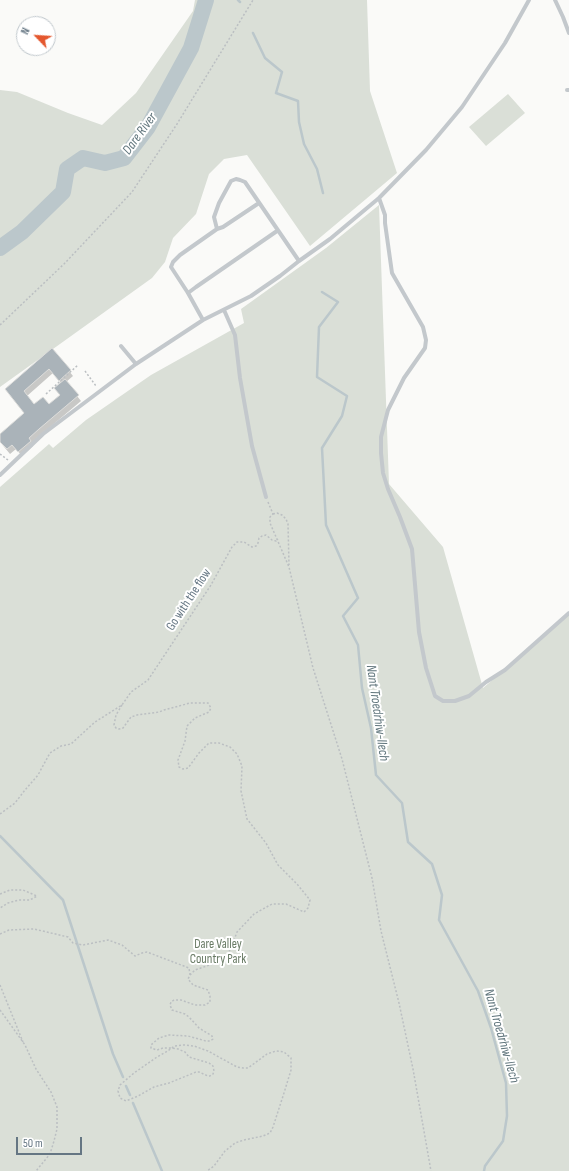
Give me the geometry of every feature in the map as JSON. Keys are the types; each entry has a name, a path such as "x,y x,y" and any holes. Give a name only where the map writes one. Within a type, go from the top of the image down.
{"lane":[{"path":"0,475 43,434 136,364 203,320 251,296 330,239 379,198 426,150 462,107 505,43 529,0"},
{"path":"555,0 569,33"},
{"path":"217,229 214,216 227,188 233,180 236,179 244,182 299,261"},
{"path":"379,198 385,215 392,273 423,327 426,340 425,348 404,378 388,410 381,437 383,473 412,549 419,632 426,668 435,696 443,701 455,701 469,696 504,670 569,613"},
{"path":"203,320 171,267 173,262 180,255 217,229 224,227 259,203"},
{"path":"188,293 277,231"},
{"path":"224,310 235,335 240,378 252,446 266,497"},
{"path":"122,346 136,364"}],"path":[{"path":"0,324 64,264 132,192 177,124 254,0"},
{"path":"46,394 78,365"},
{"path":"85,371 100,391"},
{"path":"0,454 12,463"},
{"path":"266,497 273,514"},
{"path":"273,514 270,517 270,523 289,567 313,668 342,759 372,878 381,931 399,1003 413,1069 431,1171"},
{"path":"273,514 282,514 288,524 289,567"},
{"name":"Go with the flow","path":"190,975 195,970 224,960 231,948 237,932 254,914 272,904 286,904 304,912 308,908 310,900 297,884 278,866 266,843 247,819 241,791 242,766 237,754 230,747 219,743 209,743 199,753 188,768 183,769 179,767 178,760 185,741 187,726 195,718 209,712 211,708 208,704 190,703 158,712 136,715 131,717 123,728 119,729 114,725 116,715 131,692 136,687 148,680 153,673 211,585 232,547 237,542 244,542 252,547 256,546 259,538 266,535 272,540 278,539"},
{"name":"Go with the flow","path":"0,814 15,803 24,790 38,775 50,753 61,746 71,744 94,722 122,705"},
{"path":"0,894 10,890 23,890 37,896 30,900 19,900 8,903 0,908"},
{"path":"0,934 9,930 34,929 68,937 74,943 83,945 108,940 122,945 135,956 147,952 189,968 190,975 188,980 192,984 208,990 210,1002 205,1005 200,1005 181,1000 174,1000 171,1002 170,1007 172,1010 185,1014 199,1028 212,1036 213,1039 206,1041 188,1036 169,1035 159,1038 150,1045 151,1048 157,1050 184,1045 194,1046 208,1051 237,1067 243,1068 248,1068 267,1054 276,1051 284,1052 291,1058 291,1070 273,1128 270,1133 235,1143 225,1151 214,1166 207,1171"},
{"path":"0,985 24,1045 36,1070 51,1092 57,1107 57,1129 50,1154 36,1171"},
{"path":"0,1010 24,1045"},
{"path":"172,1048 185,1052 189,1057 209,1063 213,1066 213,1074 208,1076 196,1072 169,1083 154,1087 126,1101 120,1098 118,1091 120,1086 134,1073 172,1048"}],"green space":[{"path":"195,0 367,0 370,91 397,173 310,246 247,155 224,159 209,174 196,214 173,238 165,262 152,278 0,387 0,90 17,92 102,125 136,93 193,11"},
{"path":"508,94 525,113 486,146 469,127"},
{"name":"Dare Valley Country Park","path":"379,205 389,484 443,547 483,688 569,615 569,1171 0,1171 0,487 49,444 53,448 86,420 151,375 244,323 241,309 326,248"}],"building":[{"path":"52,348 71,370 59,381 49,369 24,391 34,404 43,397 49,404 60,395 54,388 65,379 79,395 29,438 31,441 18,452 12,445 7,449 0,442 0,434 24,413 5,389"}],"waterway":[{"name":"Dare River","path":"0,248 22,232 63,192 67,169 83,158 105,163 124,158 148,127 191,48 206,0"},
{"name":"Nant Troedrhiw-llech","path":"253,33 265,58 282,72 276,93 298,101 299,122 304,144 317,169 323,193"},
{"name":"Nant Troedrhiw-llech","path":"322,292 338,302 319,327 317,377 347,396 342,416 322,448 326,525 358,598 343,616 358,645 362,688 371,728 376,775 402,803 408,842 432,864 442,895 439,920 478,991 491,1028 506,1083 507,1116 503,1141 485,1166 484,1171"},
{"path":"0,836 63,900 113,1054 123,1077"},
{"path":"126,1086 130,1095"},
{"path":"133,1103 162,1171"}]}
